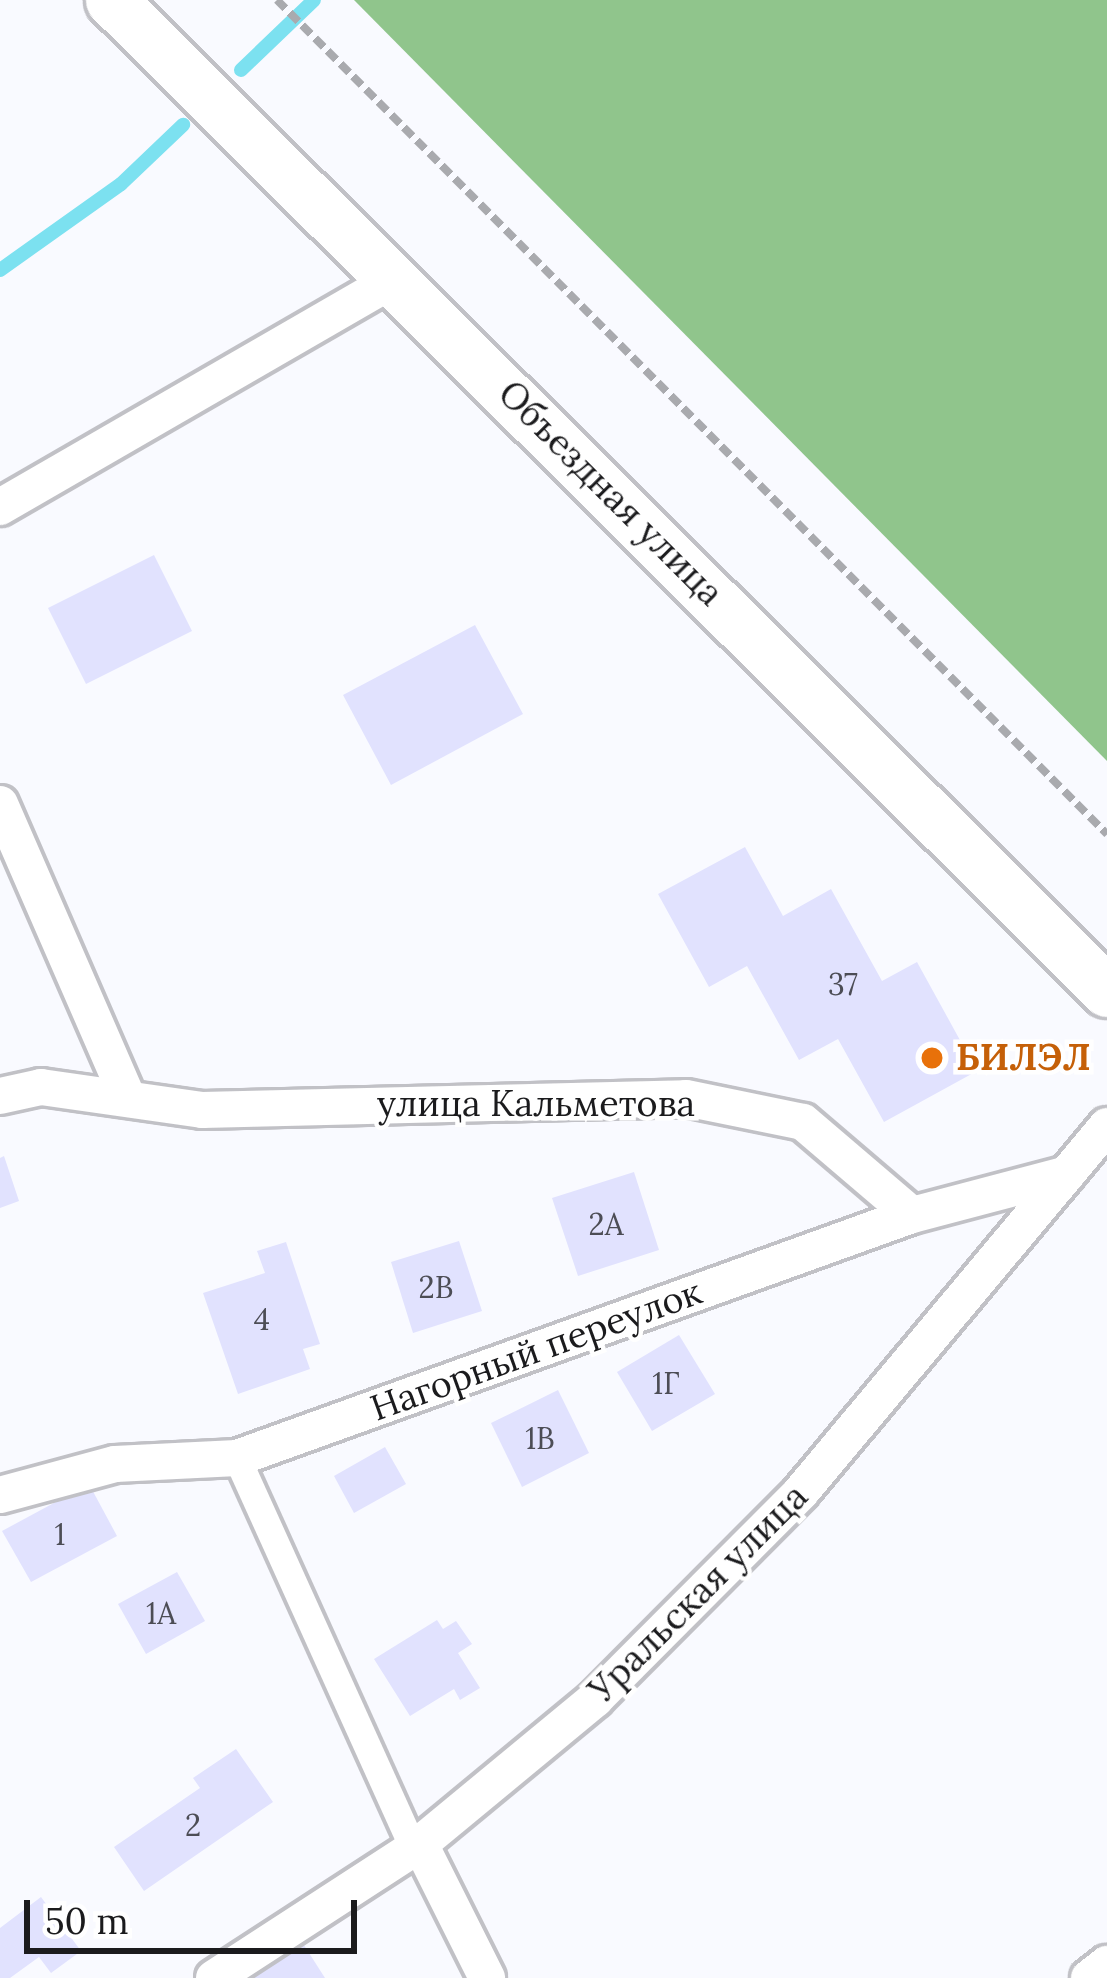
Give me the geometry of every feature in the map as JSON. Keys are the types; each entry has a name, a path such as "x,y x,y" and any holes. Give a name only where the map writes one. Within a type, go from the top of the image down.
{"main road":[{"name":"Объездная улица","path":"112,0 397,278 1107,991"}],"street":[{"path":"0,507 397,278"},
{"path":"0,804 127,1096"},
{"name":"улица Кальметова","path":"0,1096 41,1087 202,1110 686,1098 802,1122 912,1215"},
{"name":"Уральская улица","path":"214,1978 417,1846 595,1699 802,1492 1107,1126"},
{"name":"Нагорный переулок","path":"0,1495 115,1464 237,1458 912,1215 1066,1174"},
{"path":"237,1458 417,1846 487,1978"},
{"path":"1089,1978 1107,1964"}],"path":[{"path":"278,0 1107,834"}],"green space":[{"path":"354,0 1107,0 1107,761"}],"building":[{"path":"154,555 192,631 86,684 48,608"},
{"path":"475,625 523,714 391,785 343,695"},
{"path":"745,847 783,916 831,889 882,981 917,962 977,1071 884,1122 838,1039 799,1060 747,966 709,987 658,894"},
{"path":"4,1156 19,1201 0,1208 0,1158"},
{"path":"634,1172 659,1250 578,1276 552,1198"},
{"path":"459,1241 482,1311 413,1333 391,1262"},
{"path":"286,1242 320,1344 303,1349 310,1369 238,1394 203,1293 265,1273 257,1251"},
{"path":"679,1335 715,1394 652,1431 617,1372"},
{"path":"558,1390 589,1453 522,1487 491,1423"},
{"path":"385,1447 406,1484 354,1513 334,1476"},
{"path":"89,1484 117,1536 31,1582 2,1531"},
{"path":"177,1572 205,1621 146,1654 118,1604"},
{"path":"437,1620 443,1629 456,1621 472,1644 458,1653 480,1688 460,1700 454,1689 410,1716 374,1659"},
{"path":"236,1749 273,1802 144,1891 114,1847 200,1788 193,1778"},
{"path":"41,1897 81,1951 51,1973 39,1957 10,1978 0,1978 0,1928"},
{"path":"302,1942 325,1978 246,1978"}],"waterway":[{"path":"241,70 314,0"},
{"path":"0,270 121,184 183,125"}],"place":[{"name":"БИЛЭЛ","path":"932,1058"}]}
